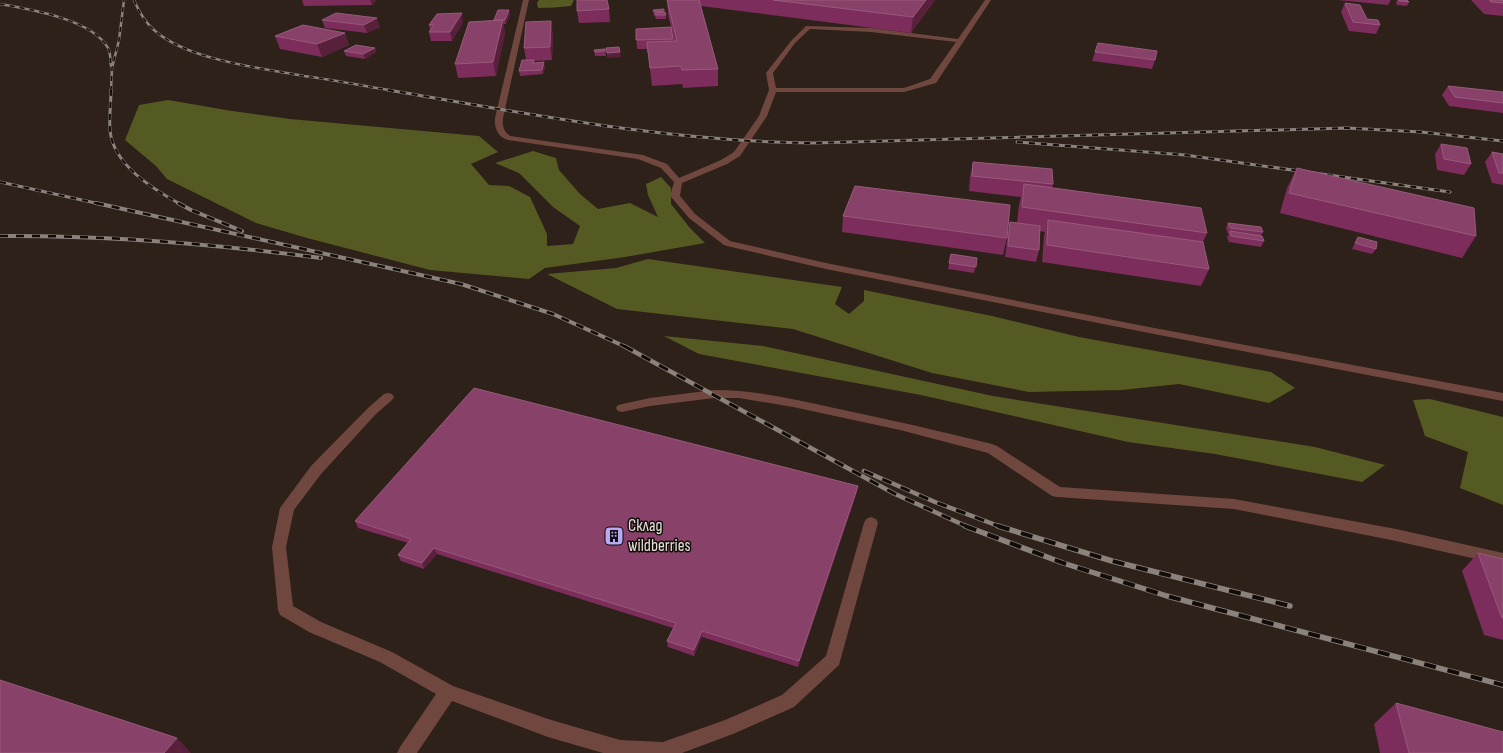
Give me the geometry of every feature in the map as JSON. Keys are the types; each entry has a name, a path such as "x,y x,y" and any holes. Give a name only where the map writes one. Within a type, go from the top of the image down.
{"street":[{"path":"526,0 498,124 500,132 508,138 640,157 664,166 678,182"},
{"path":"773,90 904,90 933,82 988,0"},
{"path":"678,182 724,162 737,154 763,116 773,90 769,72 793,42 808,28 871,30 960,41"},
{"path":"678,182 675,196 692,216 727,243 834,267 1141,328 1503,397"},
{"path":"622,408 650,402 714,394 739,394 793,403 900,426 992,449 1057,492 1234,504 1396,535 1503,559"},
{"path":"388,397 372,411 316,470 287,508 280,547 286,610 315,627 386,658 448,692 548,728 620,749 663,751 727,728 788,701 833,660 871,523"},
{"path":"406,753 448,692"}],"green space":[{"path":"539,0 574,0 571,6 538,8 537,3"},
{"path":"168,100 290,119 479,136 498,152 471,164 489,185 509,186 530,197 547,234 547,246 573,244 580,226 553,207 519,173 495,163 533,151 556,158 559,170 580,194 598,209 630,203 658,217 648,195 646,184 661,177 671,188 671,204 690,228 705,243 625,257 545,268 529,279 430,270 307,238 256,223 167,179 156,166 125,140 139,105"},
{"path":"648,259 842,287 835,304 849,314 864,301 864,290 992,316 1079,337 1271,372 1295,388 1269,403 1179,384 1122,390 1029,392 932,373 793,329 617,309 547,274 616,268"},
{"path":"664,336 763,346 993,396 1315,447 1385,465 1362,482 1215,454 1128,442 921,395 699,354"},
{"path":"1430,399 1503,417 1503,505 1460,488 1468,452 1425,436 1413,400"}],"building":[{"path":"577,0 607,0 609,9 577,11"},
{"path":"667,0 699,0 718,69 682,70 681,66 650,68 647,42 677,41"},
{"path":"773,0 926,0 913,17"},
{"path":"1407,0 1409,2 1399,1"},
{"path":"1489,0 1503,0 1503,3 1491,2"},
{"path":"1345,3 1360,5 1367,19 1378,20 1380,25 1353,22"},
{"path":"664,9 664,11 654,12 653,10"},
{"path":"498,10 509,10 505,20 494,20"},
{"path":"665,12 666,15 656,15 655,13"},
{"path":"336,13 377,18 364,25 322,20"},
{"path":"462,13 450,32 429,32 434,25 429,25 437,14"},
{"path":"503,20 493,62 455,64 469,22"},
{"path":"551,21 550,47 524,48 526,22"},
{"path":"303,25 345,33 317,44 275,36"},
{"path":"671,27 673,39 636,40 636,29"},
{"path":"1098,43 1157,51 1155,60 1095,52"},
{"path":"356,45 375,48 363,54 344,51"},
{"path":"619,47 620,52 607,53 606,48"},
{"path":"605,49 605,51 595,52 594,50"},
{"path":"522,60 534,60 533,64 544,62 542,70 519,71"},
{"path":"1448,86 1503,92 1503,103 1455,97"},
{"path":"1441,144 1467,148 1471,164 1444,159"},
{"path":"1492,152 1503,154 1503,173 1499,173"},
{"path":"973,162 1052,169 1053,184 972,176"},
{"path":"1297,168 1474,208 1476,236 1289,193"},
{"path":"1024,184 1201,208 1207,233 1022,207"},
{"path":"855,186 1010,205 1007,238 843,216"},
{"path":"1048,220 1203,242 1209,269 1047,245"},
{"path":"1010,222 1040,226 1039,250 1008,246"},
{"path":"1228,223 1261,227 1263,232 1230,228"},
{"path":"1230,231 1262,236 1264,241 1231,236"},
{"path":"1358,237 1377,242 1376,249 1355,243"},
{"path":"951,254 977,258 976,267 949,263"},
{"name":"Склад wildberries","path":"474,388 858,486 799,661 702,631 694,650 667,641 676,623 434,548 422,563 398,555 411,539 355,521"},
{"path":"1478,553 1503,559 1503,618 1502,618"},
{"path":"0,680 177,738 164,753 0,753"},
{"path":"1396,703 1503,732 1503,753 1409,753"}],"railway":[{"path":"111,91 112,68 119,40 124,0"},
{"path":"134,0 142,16 154,30 168,40 185,49 204,56 246,66 394,91"},
{"path":"0,4 43,12 59,17 88,30 100,38 108,48 111,66"},
{"path":"111,90 110,130 113,143 118,154 126,165 147,183 180,204"},
{"path":"388,90 600,125 706,138 759,141 813,143 1347,128 1421,132 1503,141"},
{"path":"1017,142 1185,155 1450,192"},
{"path":"0,182 100,204"},
{"path":"96,203 461,284 553,314 625,347"},
{"path":"178,203 191,210 242,231"},
{"path":"0,236 81,237 161,241 321,258"},
{"path":"625,347 895,494 968,527"},
{"path":"864,471 935,502 1000,527"},
{"path":"965,526 1063,563 1167,596 1503,685"},
{"path":"1000,527 1112,561 1290,606"}],"place":[{"name":"Склад wildberries","path":"614,536"}]}
